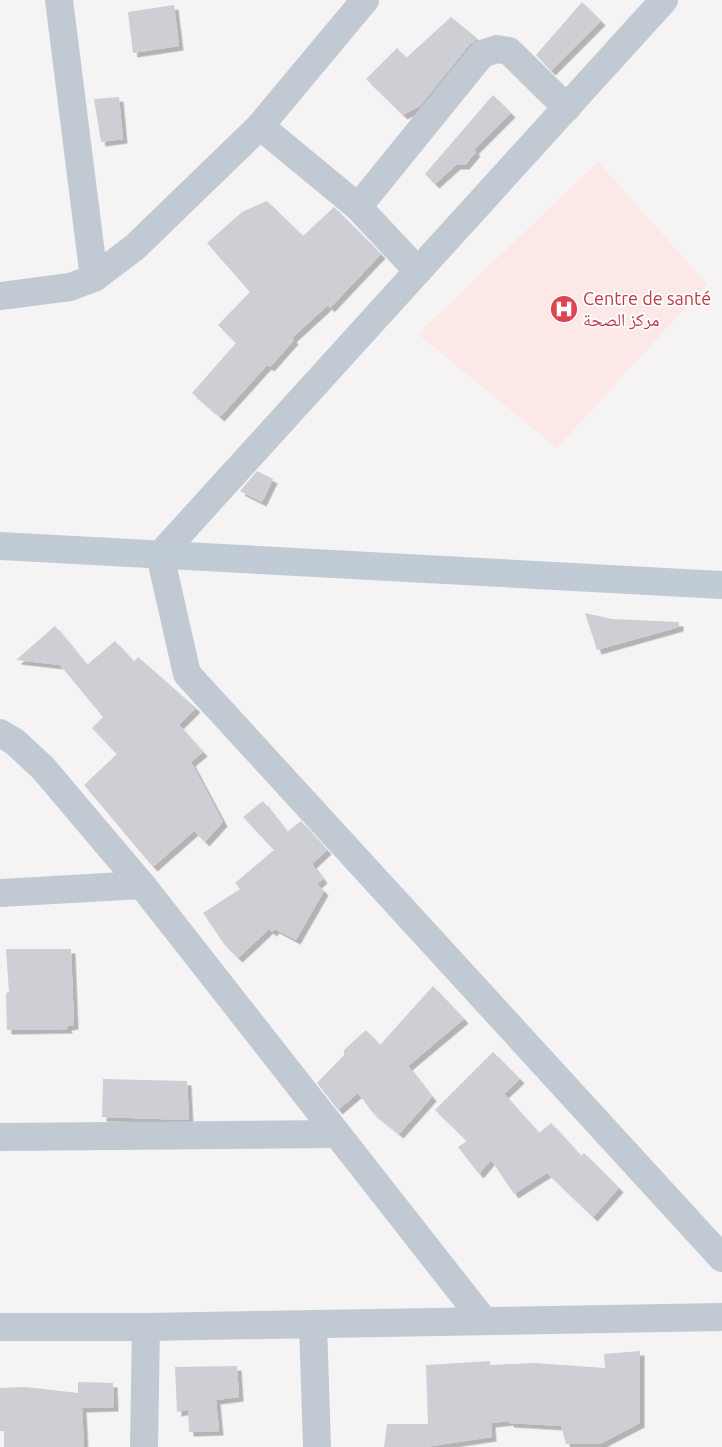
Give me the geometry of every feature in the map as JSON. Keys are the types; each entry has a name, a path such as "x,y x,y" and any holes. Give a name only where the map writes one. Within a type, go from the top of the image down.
{"street":[{"path":"60,0 94,278"},
{"path":"0,296 70,287 94,278 135,247 260,126 365,0"},
{"path":"160,555 566,108 638,11 664,0"},
{"path":"358,206 482,54 497,49 509,51 566,108"},
{"path":"260,126 358,206 418,271"},
{"path":"0,546 722,585"},
{"path":"160,555 188,674 722,1258"},
{"path":"0,734 15,742 43,768 142,885 335,1134 484,1321"},
{"path":"0,893 142,885"},
{"path":"0,1137 335,1134"},
{"path":"0,1327 146,1327 722,1317"},
{"path":"313,1324 317,1447"},
{"path":"144,1447 146,1327"}],"shaded area":[{"name":"Centre de santé مركز الصحة","path":"598,162 707,284 557,448 418,334"}],"building":[{"path":"582,2 601,21 551,71 536,55"},
{"path":"174,5 179,46 133,53 128,12"},
{"path":"451,17 478,39 470,44 420,106 403,115 366,79 397,48 406,58"},
{"path":"493,95 511,113 474,150 476,152 465,165 456,165 435,184 425,174"},
{"path":"119,97 123,139 101,142 94,99"},
{"path":"267,201 303,236 334,207 381,254 330,308 328,305 292,338 294,340 270,367 267,365 220,417 192,393 236,343 218,325 250,292 207,243 242,212"},
{"path":"257,471 273,479 262,502 240,491"},
{"path":"585,613 612,619 679,622 679,627 597,650"},
{"path":"55,626 87,665 115,641 134,662 138,657 196,708 179,725 203,752 191,762 223,822 205,842 194,831 153,867 84,785 117,754 92,728 103,717 60,665 16,660"},
{"path":"263,801 287,832 301,821 327,850 312,864 323,879 317,884 324,891 296,940 275,929 272,932 269,929 238,958 224,944 203,913 240,889 235,883 274,850 243,817"},
{"path":"6,949 71,949 74,1025 67,1026 68,1029 7,1030 6,993 9,992"},
{"path":"433,986 464,1019 408,1066 432,1097 399,1134 373,1113 358,1093 338,1110 317,1083 344,1055 344,1050 366,1030 380,1045"},
{"path":"493,1052 520,1079 504,1094 539,1133 551,1123 581,1156 584,1153 619,1188 593,1217 547,1173 514,1194 491,1160 479,1174 458,1147 467,1141 435,1110"},
{"path":"103,1079 187,1081 189,1120 102,1117"},
{"path":"640,1351 640,1423 600,1444 566,1444 561,1426 509,1423 509,1421 491,1423 492,1437 425,1447 384,1447 387,1424 428,1424 426,1365 490,1361 490,1365 535,1363 605,1368 604,1354"},
{"path":"237,1366 239,1397 216,1400 219,1431 189,1432 188,1410 177,1412 175,1367"},
{"path":"78,1382 113,1383 114,1407 82,1408 84,1447 4,1447 4,1431 0,1431 0,1388 25,1387 78,1393"}],"place":[{"name":"Centre de santé مركز الصحة","path":"564,309"}]}
